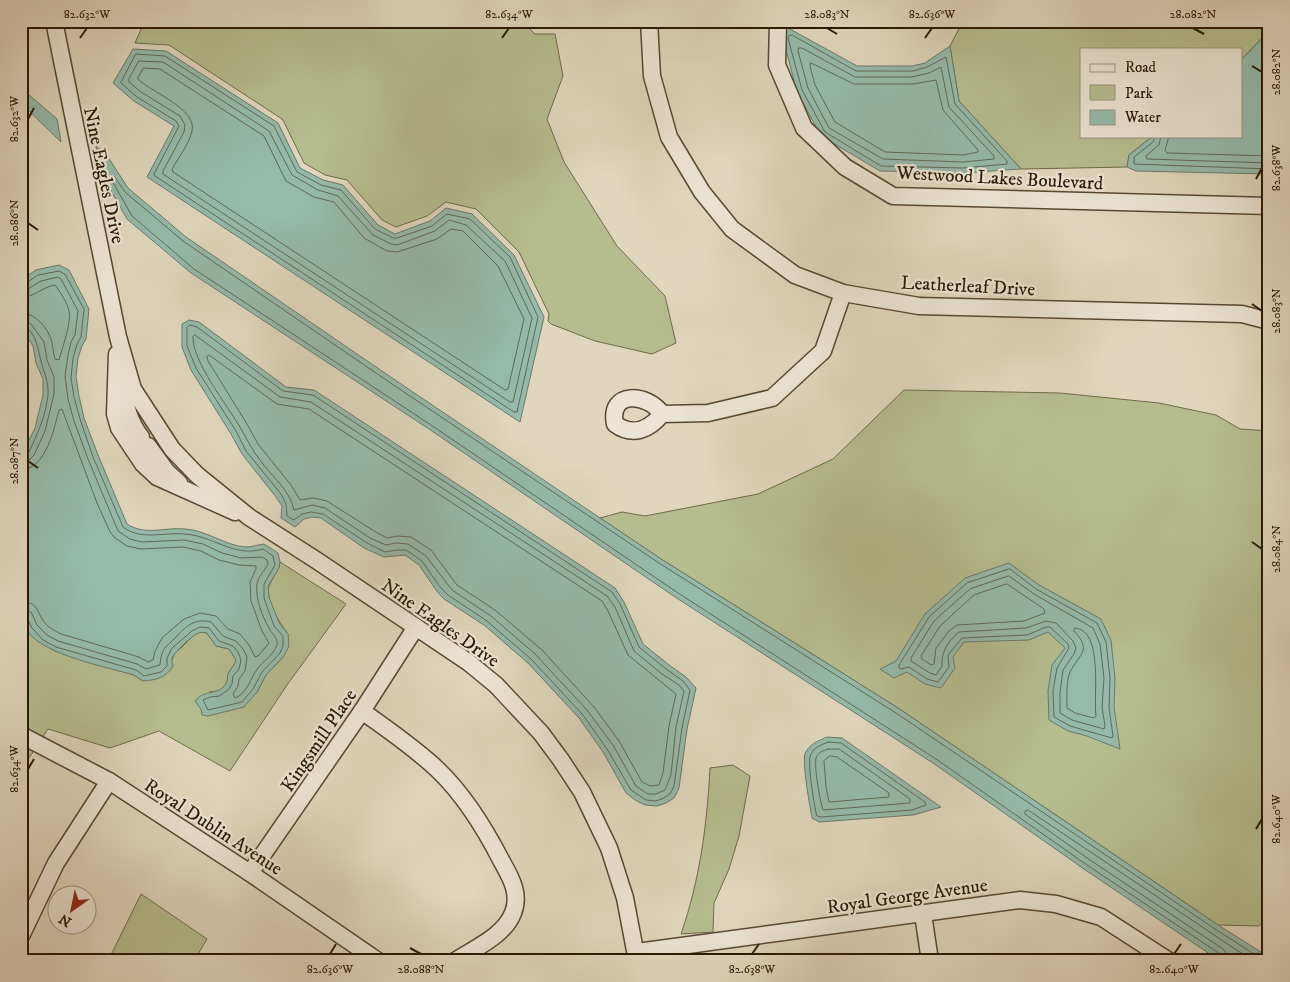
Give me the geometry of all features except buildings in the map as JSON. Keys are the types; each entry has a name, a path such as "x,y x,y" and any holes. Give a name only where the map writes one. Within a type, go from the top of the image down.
{"street":[{"name":"Nine Eagles Drive","path":"54,21 118,337 133,389 172,449 198,475 249,517 468,662 496,685 541,732 582,792 609,848 625,898 637,957"},
{"name":"Leatherleaf Drive","path":"649,21 652,76 669,137 702,192 732,229 795,275 843,293 919,306 1242,314 1269,321"},
{"name":"Westwood Lakes Boulevard","path":"778,21 777,65 804,128 845,167 894,196 1269,206"},
{"path":"662,414 708,413 772,398 823,351 843,293"},
{"name":"Nine Eagles Drive","path":"118,337 123,391 135,430 167,472 190,493"},
{"name":"Nine Eagles Drive","path":"118,337 115,414 119,428 143,464 157,477 190,493 249,517"},
{"name":"Kingsmill Place","path":"250,873 362,711 416,627"},
{"path":"362,711 406,742 444,777 468,804 486,830 513,882 516,892 514,912 509,922 494,936 455,961"},
{"name":"Royal Dublin Avenue","path":"21,734 109,781 250,873 378,961"},
{"path":"21,936 56,864 109,781"},
{"name":"Royal George Avenue","path":"637,957 1020,900 1056,904 1102,917 1169,961"},
{"path":"923,914 930,961"}],"green space":[{"path":"134,21 522,21 535,34 555,34 563,76 547,119 564,162 617,246 665,296 676,343 652,354 595,341 551,324 548,321 549,314 519,252 476,209 446,202 427,216 396,227 382,220 347,180 325,175 304,163 283,120 279,117 169,45 135,43 142,27"},
{"path":"963,21 1269,21 1269,31 1242,59 1242,48 1080,48 1080,138 1150,138 1129,155 1127,167 1021,169 959,101 950,46"},
{"path":"904,390 1060,393 1159,403 1216,415 1240,429 1269,431 1269,916 1259,926 1218,925 898,708 661,559 600,518 622,512 645,516 758,494 833,459"},
{"path":"280,562 346,604 287,685 230,771 159,731 110,748 48,729 21,770 21,614 27,631 55,651 134,675 143,681 172,660 175,652 194,635 200,632 207,633 216,646 229,649 236,660 228,674 226,685 214,692 257,692 266,675 284,656 288,634 277,617 269,596 268,589"},
{"path":"733,765 750,776 739,836 729,869 714,903 713,932 681,934 688,913 702,852 710,768"},
{"path":"141,894 207,939 194,961 108,961"}],"water":[{"path":"779,23 857,66 912,66 925,63 950,46 959,101 1021,169 963,173 880,171 821,136 797,92"},
{"path":"1269,31 1269,174 1136,171 1127,167 1129,155 1150,138 1242,138 1242,59"},
{"path":"133,49 166,51 278,123 300,168 323,180 343,185 378,225 395,234 430,221 446,208 472,214 514,255 544,317 520,422 147,177 174,126 134,101 113,83"},
{"path":"21,88 57,119 61,142 21,103"},
{"path":"96,146 106,154 128,188 186,237 661,559 898,708 1218,925 1269,957 1269,961 1220,961 1084,869 933,763 675,597 429,429 191,273 127,219 101,173"},
{"path":"59,265 69,270 89,309 86,339 78,358 76,377 79,396 84,418 127,524 141,530 193,530 237,546 248,547 264,544 278,553 279,568 268,586 269,597 279,623 288,634 289,646 284,656 266,675 257,692 244,707 208,716 202,715 201,709 195,701 202,695 218,690 226,684 228,674 236,660 229,649 216,646 207,633 196,634 180,648 172,658 173,666 164,676 143,681 134,675 62,654 36,640 26,628 21,614 21,456 35,428 43,395 43,379 36,363 33,346 21,328 21,280 36,270"},
{"path":"189,320 199,322 286,387 314,390 615,588 624,602 643,644 686,677 696,688 687,729 679,788 674,798 657,806 645,805 626,793 603,752 579,718 528,663 484,625 444,599 419,565 405,555 384,557 364,548 321,518 312,517 304,519 295,527 281,518 282,506 242,454 191,370 182,347 182,324"},
{"path":"1009,563 1039,585 1101,619 1111,640 1115,678 1114,707 1120,749 1068,731 1049,720 1048,691 1052,665 1065,648 1048,632 1029,640 964,642 953,657 955,668 941,688 925,684 907,672 894,678 880,669 896,661 925,614 965,578"},
{"path":"827,737 842,738 941,807 913,815 819,822 812,818 804,759 811,745"}]}
